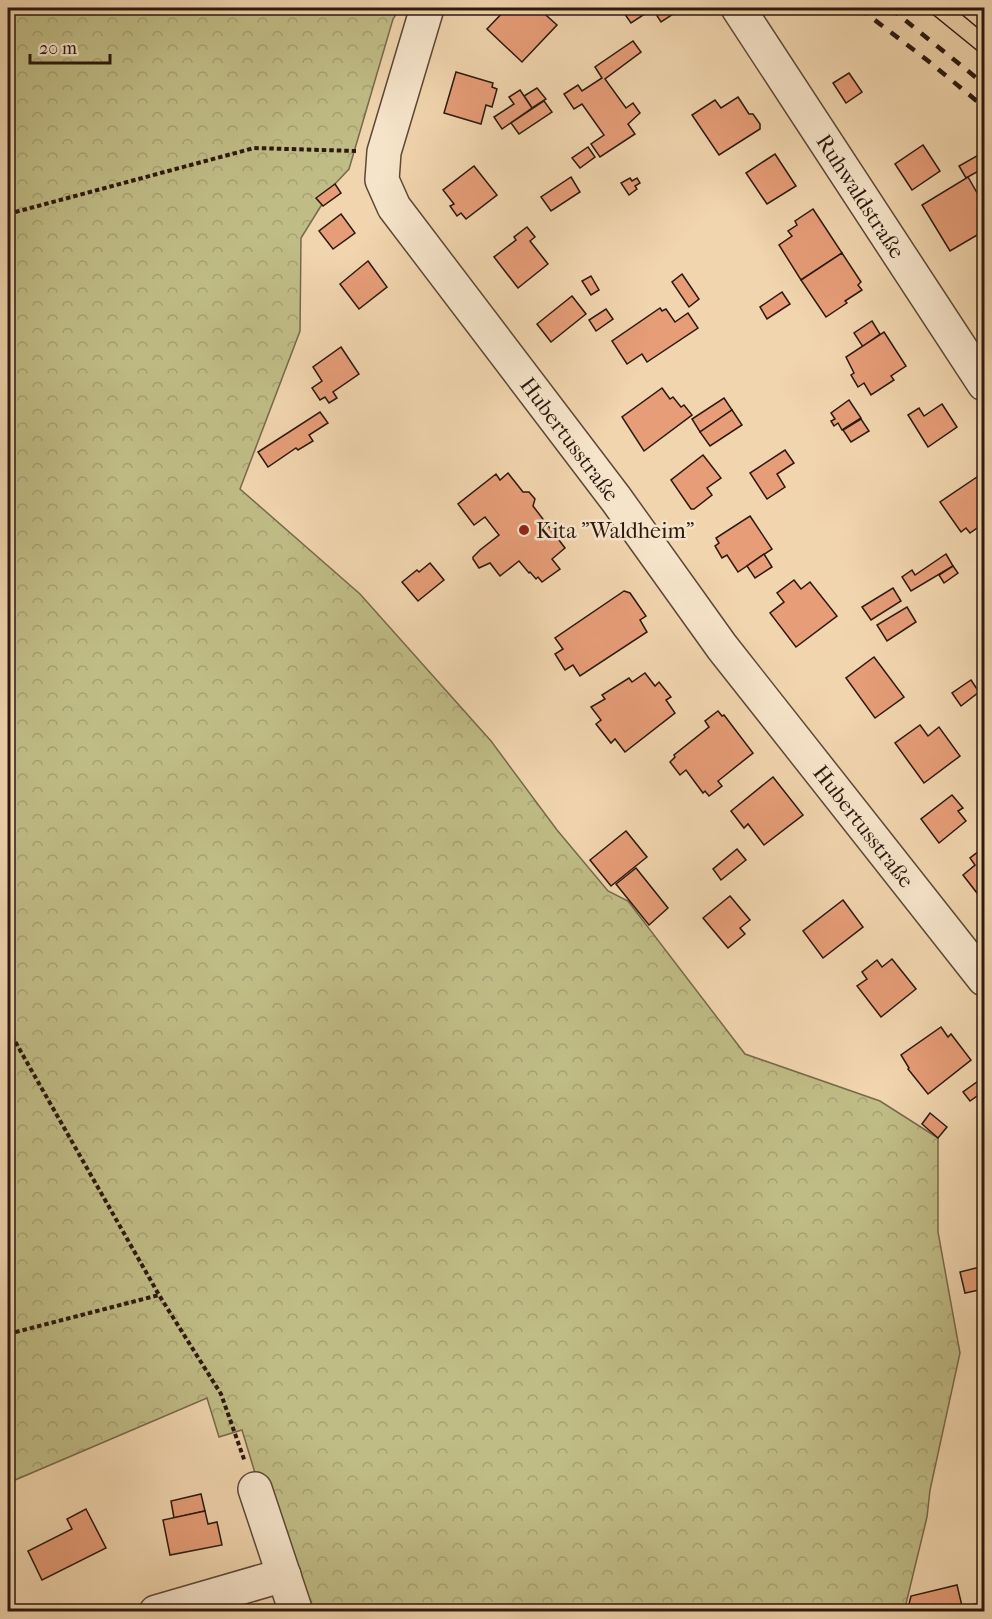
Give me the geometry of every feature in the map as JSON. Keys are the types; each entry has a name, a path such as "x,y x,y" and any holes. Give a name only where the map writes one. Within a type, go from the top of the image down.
{"street":[{"name":"Hubertusstraße","path":"427,8 384,152 382,180 394,207 616,500 722,647 984,979"},
{"name":"Ruhwaldstraße","path":"738,8 984,384"},
{"path":"255,1489 296,1611"},
{"path":"156,1611 284,1575"}],"path":[{"path":"8,214 254,148 384,152"},
{"path":"8,1029 159,1295 221,1394 255,1489"},
{"path":"8,1334 159,1295"}],"green space":[{"path":"8,8 400,8 393,19 349,169 334,185 301,238 300,331 240,489 360,594 491,741 557,830 608,891 628,901 745,1054 880,1101 938,1138 938,1232 960,1353 930,1490 927,1517 904,1612 309,1611 271,1526 242,1430 219,1437 207,1398 8,1483"}],"building":[{"path":"507,8 538,8 557,25 522,62 487,29"},
{"path":"602,8 654,8 631,23 622,10 617,14 610,14"},
{"path":"652,8 680,8 681,9 661,22"},
{"path":"633,41 641,52 605,79 626,108 633,103 640,113 628,124 635,134 600,157 591,144 604,135 582,104 574,109 564,94 578,85 582,91 602,78 595,67"},
{"path":"456,72 493,83 492,87 497,89 492,107 486,105 481,124 444,113"},
{"path":"849,73 862,92 846,103 833,83"},
{"path":"537,88 546,99 532,108 524,96"},
{"path":"520,90 532,108 502,129 494,117 514,104 509,97"},
{"path":"738,97 749,114 753,114 760,124 760,129 719,155 692,115 715,100 721,108"},
{"path":"544,101 552,112 519,134 511,123"},
{"path":"923,145 940,171 912,190 895,164"},
{"path":"588,147 595,157 580,168 572,158"},
{"path":"982,153 984,168 966,178 959,166"},
{"path":"775,154 796,186 767,204 746,173"},
{"path":"474,166 497,195 466,219 461,213 457,216 450,206 454,204 443,190"},
{"path":"571,177 580,192 551,211 541,197"},
{"path":"968,177 984,205 984,231 950,251 922,205"},
{"path":"630,178 632,181 637,178 640,183 635,186 637,189 629,195 621,183"},
{"path":"335,184 341,193 323,206 316,198"},
{"path":"813,209 842,253 801,280 779,245 792,236 788,231 797,225 795,221"},
{"path":"341,214 355,233 333,249 319,231"},
{"path":"527,227 535,237 530,241 548,264 518,288 494,257 516,240 514,237"},
{"path":"842,253 861,282 858,285 862,290 826,317 801,280"},
{"path":"368,261 387,287 359,309 340,284"},
{"path":"682,274 699,299 689,307 672,282"},
{"path":"591,276 599,290 591,295 582,281"},
{"path":"782,292 790,304 767,319 760,307"},
{"path":"572,296 586,314 551,342 537,324"},
{"path":"660,308 662,311 666,309 675,322 688,313 698,328 647,362 642,354 627,364 612,341"},
{"path":"606,309 613,319 596,331 589,320"},
{"path":"872,321 880,334 863,347 854,333"},
{"path":"884,332 906,366 891,376 894,380 871,395 864,383 858,387 851,375 854,373 846,357"},
{"path":"341,347 359,374 333,392 337,398 329,403 325,397 320,400 312,388 322,381 313,367"},
{"path":"662,388 670,399 673,397 681,407 684,405 692,415 644,451 622,417"},
{"path":"724,398 732,410 700,432 692,419"},
{"path":"849,400 861,418 842,430 838,423 834,426 831,421 835,419 831,413"},
{"path":"942,404 957,427 928,447 908,415 919,408 924,416"},
{"path":"732,410 742,425 710,446 700,432"},
{"path":"320,412 328,423 309,435 313,441 298,450 296,448 268,467 258,452"},
{"path":"861,419 869,431 851,442 843,430"},
{"path":"785,450 794,463 777,474 785,487 767,499 750,473"},
{"path":"703,455 721,478 707,488 712,495 691,509 671,480"},
{"name":"Kita \"Waldheim\"","path":"508,473 523,492 529,492 535,499 533,506 565,548 552,559 560,569 542,582 538,577 536,579 529,573 519,561 500,576 490,563 479,568 473,559 480,550 499,535 485,517 474,525 458,504 496,474 500,480"},
{"path":"977,477 984,488 984,523 970,533 966,528 961,532 940,502"},
{"path":"750,516 772,549 738,572 727,555 722,558 715,546 719,543 716,538"},
{"path":"764,554 772,567 755,578 747,566"},
{"path":"946,554 953,566 911,591 902,577 912,570 915,575"},
{"path":"430,563 444,580 418,601 402,582"},
{"path":"953,566 958,573 944,583 939,575"},
{"path":"794,580 801,589 810,582 837,616 796,647 770,613 784,602 777,593"},
{"path":"893,588 901,601 871,620 862,607"},
{"path":"624,591 630,593 646,616 640,620 647,632 580,676 573,665 565,670 555,654 563,649 555,638"},
{"path":"907,607 916,622 887,641 877,625"},
{"path":"874,657 904,697 875,718 846,678"},
{"path":"645,673 655,686 659,682 671,697 666,700 675,713 625,752 615,739 611,743 596,724 601,720 591,707 605,699 602,695 629,678 632,682"},
{"path":"971,680 979,692 961,706 952,693"},
{"path":"718,711 722,716 724,715 753,753 718,781 722,786 709,796 705,791 703,793 686,770 680,775 670,762 675,757 674,755 709,727 705,721"},
{"path":"920,725 928,736 939,727 960,756 924,783 895,743"},
{"path":"773,777 803,815 764,845 748,824 744,828 731,811"},
{"path":"952,795 963,808 958,811 966,821 939,843 921,819"},
{"path":"626,831 647,857 611,886 590,860"},
{"path":"983,848 984,902 963,875 975,865 970,858"},
{"path":"737,849 746,860 721,880 713,869"},
{"path":"636,868 668,908 649,925 616,884"},
{"path":"730,896 750,920 740,928 745,934 728,948 703,918"},
{"path":"843,900 863,927 823,958 803,931"},
{"path":"892,959 916,989 881,1017 857,986 867,979 862,972 877,960 882,967"},
{"path":"941,1027 948,1037 951,1034 971,1060 928,1094 908,1069 901,1055"},
{"path":"981,1079 984,1091 970,1101 963,1092"},
{"path":"930,1113 947,1127 938,1138 922,1124"},
{"path":"984,1224 984,1245 980,1225"},
{"path":"984,1266 984,1289 965,1293 960,1272"},
{"path":"201,1494 205,1511 174,1518 171,1501"},
{"path":"86,1509 106,1548 42,1580 28,1551 72,1529 67,1519"},
{"path":"205,1511 208,1524 217,1522 222,1545 170,1555 163,1520"},
{"path":"957,1585 962,1606 940,1612 907,1612 911,1596"},
{"path":"984,1602 984,1612 969,1612 967,1606"}],"tram line":[{"path":"925,8 984,56"},
{"path":"954,8 984,33"}],"railway":[{"path":"859,8 984,107"},
{"path":"890,8 984,84"}],"place":[{"name":"Kita \"Waldheim\"","path":"524,530"}]}
